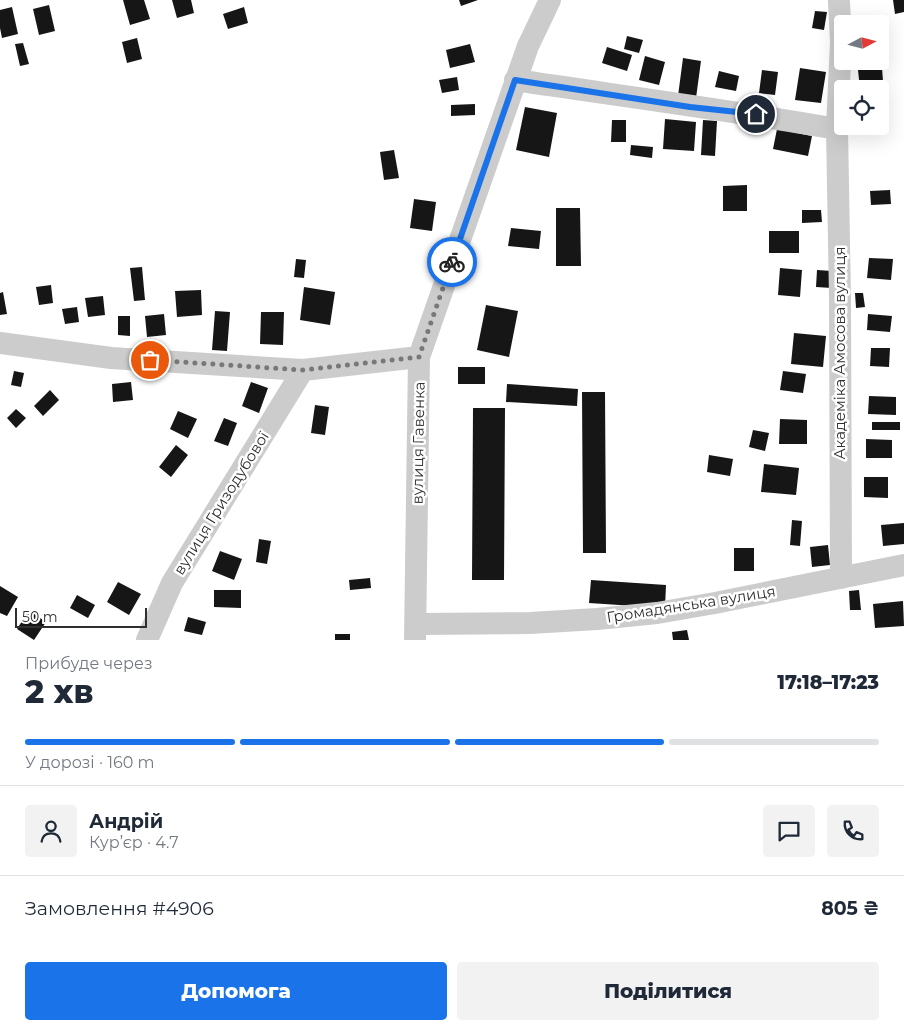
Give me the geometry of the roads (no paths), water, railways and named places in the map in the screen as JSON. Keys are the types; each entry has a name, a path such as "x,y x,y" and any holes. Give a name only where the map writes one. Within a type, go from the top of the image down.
{"street":[{"name":"вулиця Гавенка","path":"416,632 419,357 515,80 528,46 550,0"},
{"name":"Академіка Амосова вулиця","path":"839,2 841,42 839,80"},
{"path":"515,80 690,107 756,114 834,128"},
{"name":"Академіка Амосова вулиця","path":"837,135 840,298 840,578"},
{"path":"0,343 111,358 303,370 419,357"},
{"name":"вулиця Гризодубової","path":"147,640 172,583 303,370"},
{"name":"Громадянська вулиця","path":"416,632 657,613 904,565"}]}
